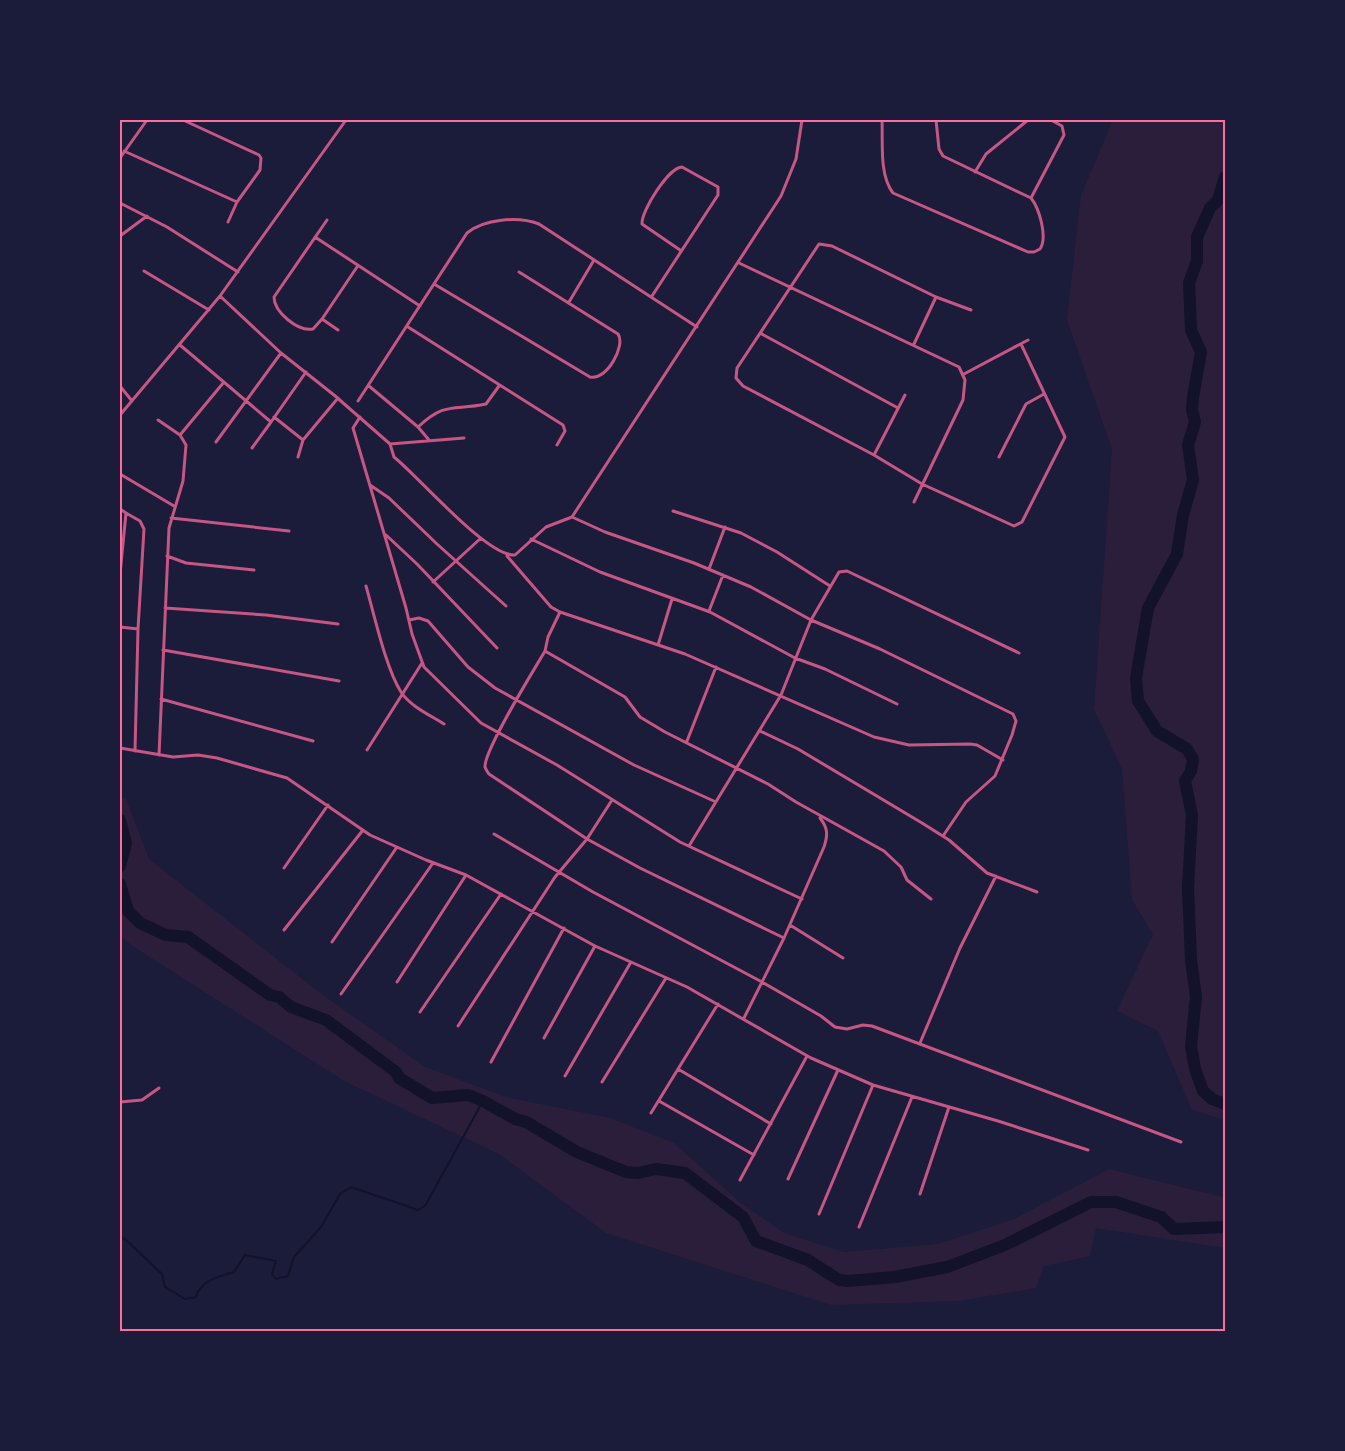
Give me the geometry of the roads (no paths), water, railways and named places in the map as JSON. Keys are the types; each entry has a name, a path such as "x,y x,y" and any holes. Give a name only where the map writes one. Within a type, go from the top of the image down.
{"street":[{"path":"120,158 145,122 140,120"},
{"path":"183,120 259,155 261,158 260,170 237,202 228,222"},
{"path":"120,415 220,296 346,120"},
{"path":"507,556 515,555 531,538 546,527 572,517 646,401 740,263 781,196 790,176 801,136 802,120"},
{"path":"882,120 885,173 888,187 893,193 1034,252 1040,249 1044,239 1036,204 1031,198 942,156 939,149 936,120"},
{"path":"976,172 986,154 1028,120"},
{"path":"1031,198 1064,135 1062,126 1051,120"},
{"path":"124,151 237,202"},
{"path":"652,296 680,250 718,195 718,187 682,167 673,170 644,210 641,218 642,224 648,230 680,250"},
{"path":"120,203 146,216 238,272"},
{"path":"120,236 146,216"},
{"path":"358,401 408,327 466,232 478,226 520,218 539,224 697,326"},
{"path":"327,220 274,297 274,303 279,311 307,330 313,329 322,319 357,267"},
{"path":"315,237 357,267 420,306"},
{"path":"971,310 936,297 832,246 822,244 815,247 792,287 737,368 736,378 738,382 922,484 1011,526 1019,525 1064,442 1063,432 1021,344"},
{"path":"569,302 594,260"},
{"path":"740,263 959,367 964,374 963,400 914,502"},
{"path":"144,271 209,310"},
{"path":"434,284 590,377 602,376 621,345 621,339 614,330 520,272"},
{"path":"220,296 281,353 338,398 390,444 394,457 481,538 507,556 551,607 560,612 716,667 781,694 818,714 892,743 909,745 977,745 1003,760"},
{"path":"914,344 936,297"},
{"path":"322,319 338,330"},
{"path":"408,327 498,386 563,425 565,430 557,445"},
{"path":"760,333 898,408"},
{"path":"964,374 1028,340"},
{"path":"180,345 271,422"},
{"path":"216,442 281,353"},
{"path":"252,448 306,372"},
{"path":"180,435 224,382"},
{"path":"120,386 132,401"},
{"path":"369,386 418,426 429,440"},
{"path":"418,426 432,414 441,410 486,404 498,386"},
{"path":"999,457 1026,404 1031,399 1044,394"},
{"path":"874,456 905,395"},
{"path":"298,457 303,440 338,398"},
{"path":"274,417 303,440"},
{"path":"360,417 353,428 422,663 481,723 689,846 802,899"},
{"path":"158,420 180,435 186,445 183,481 170,518 159,755"},
{"path":"390,444 464,438"},
{"path":"120,474 174,506"},
{"path":"370,485 389,498 455,561 506,606"},
{"path":"120,509 140,521 144,529 138,629 135,751"},
{"path":"673,511 725,527 777,552 830,586"},
{"path":"120,574 126,513"},
{"path":"572,517 604,532 709,569 751,587 811,620 880,648 1013,714 1016,721 1003,760 995,776 966,802 943,836"},
{"path":"170,518 289,532"},
{"path":"709,569 725,527"},
{"path":"385,534 497,648"},
{"path":"433,582 481,538"},
{"path":"531,538 578,562 672,599 709,611 794,658 825,669 897,704"},
{"path":"167,556 186,562 254,570"},
{"path":"689,846 738,768 781,694 811,620 839,572 847,571 1019,653"},
{"path":"709,611 723,576"},
{"path":"366,586 390,668 402,693 414,705 444,724"},
{"path":"658,645 672,599"},
{"path":"165,608 266,615 338,624"},
{"path":"560,612 548,637 545,651 499,732 486,761 485,769 489,774 587,839 640,868 784,938"},
{"path":"409,620 422,618 428,621 468,667 495,688 634,765 716,802"},
{"path":"120,627 138,629"},
{"path":"163,650 339,681"},
{"path":"545,651 625,697 640,717 665,732 738,768 884,851 901,867 907,880 932,899"},
{"path":"367,750 422,663"},
{"path":"686,742 716,667"},
{"path":"161,699 314,741"},
{"path":"760,731 798,748 943,836 988,872 1037,892"},
{"path":"120,748 159,755 208,756 287,778 363,830 433,863 466,875 595,946 718,1004 807,1056 873,1085 1088,1150"},
{"path":"458,1026 560,872 587,839 612,800"},
{"path":"284,868 328,805"},
{"path":"744,1018 802,899 828,835 827,828 818,815"},
{"path":"284,930 363,830"},
{"path":"494,834 593,892 762,982 821,1016 835,1027 872,1026 1180,1142"},
{"path":"332,942 397,847"},
{"path":"341,994 433,863"},
{"path":"396,982 466,875"},
{"path":"920,1044 960,948 996,876"},
{"path":"420,1012 501,894"},
{"path":"790,925 843,958"},
{"path":"491,1062 564,928"},
{"path":"544,1038 595,946"},
{"path":"565,1076 631,962"},
{"path":"602,1082 666,978"},
{"path":"652,1113 718,1004"},
{"path":"740,1180 807,1056"},
{"path":"678,1069 771,1124"},
{"path":"788,1179 838,1070"},
{"path":"819,1214 873,1085"},
{"path":"120,1102 142,1100 159,1088"},
{"path":"859,1227 912,1097"},
{"path":"659,1101 754,1155"},
{"path":"920,1194 949,1107"}],"waterway":[{"path":"1225,177 1218,200 1210,208 1197,237 1197,261 1189,283 1191,330 1201,352 1193,397 1192,410 1195,422 1188,445 1193,480 1183,515 1177,554 1148,608 1136,678 1138,701 1157,731 1187,749 1193,759 1191,771 1185,781 1192,815 1188,888 1191,960 1196,997 1191,1046 1195,1069 1203,1091 1212,1099 1225,1104"},
{"path":"120,820 126,843 120,866"},
{"path":"120,884 128,911 140,923 166,935 188,937 270,995 279,997 291,1007 326,1020 396,1072 399,1078 432,1098 468,1095 515,1119 526,1122 577,1152 626,1172 638,1173 656,1169 685,1173 743,1217 756,1241 808,1260 839,1280 895,1277 947,1267 1005,1245 1091,1202 1116,1202 1161,1217 1174,1229 1225,1227"},
{"path":"120,1240 124,1238 162,1274 165,1287 185,1299 196,1297 198,1291 211,1280 234,1272 245,1255 276,1261 272,1274 276,1279 288,1276 294,1257 321,1227 340,1194 351,1187 418,1210 425,1206 483,1101"}]}
